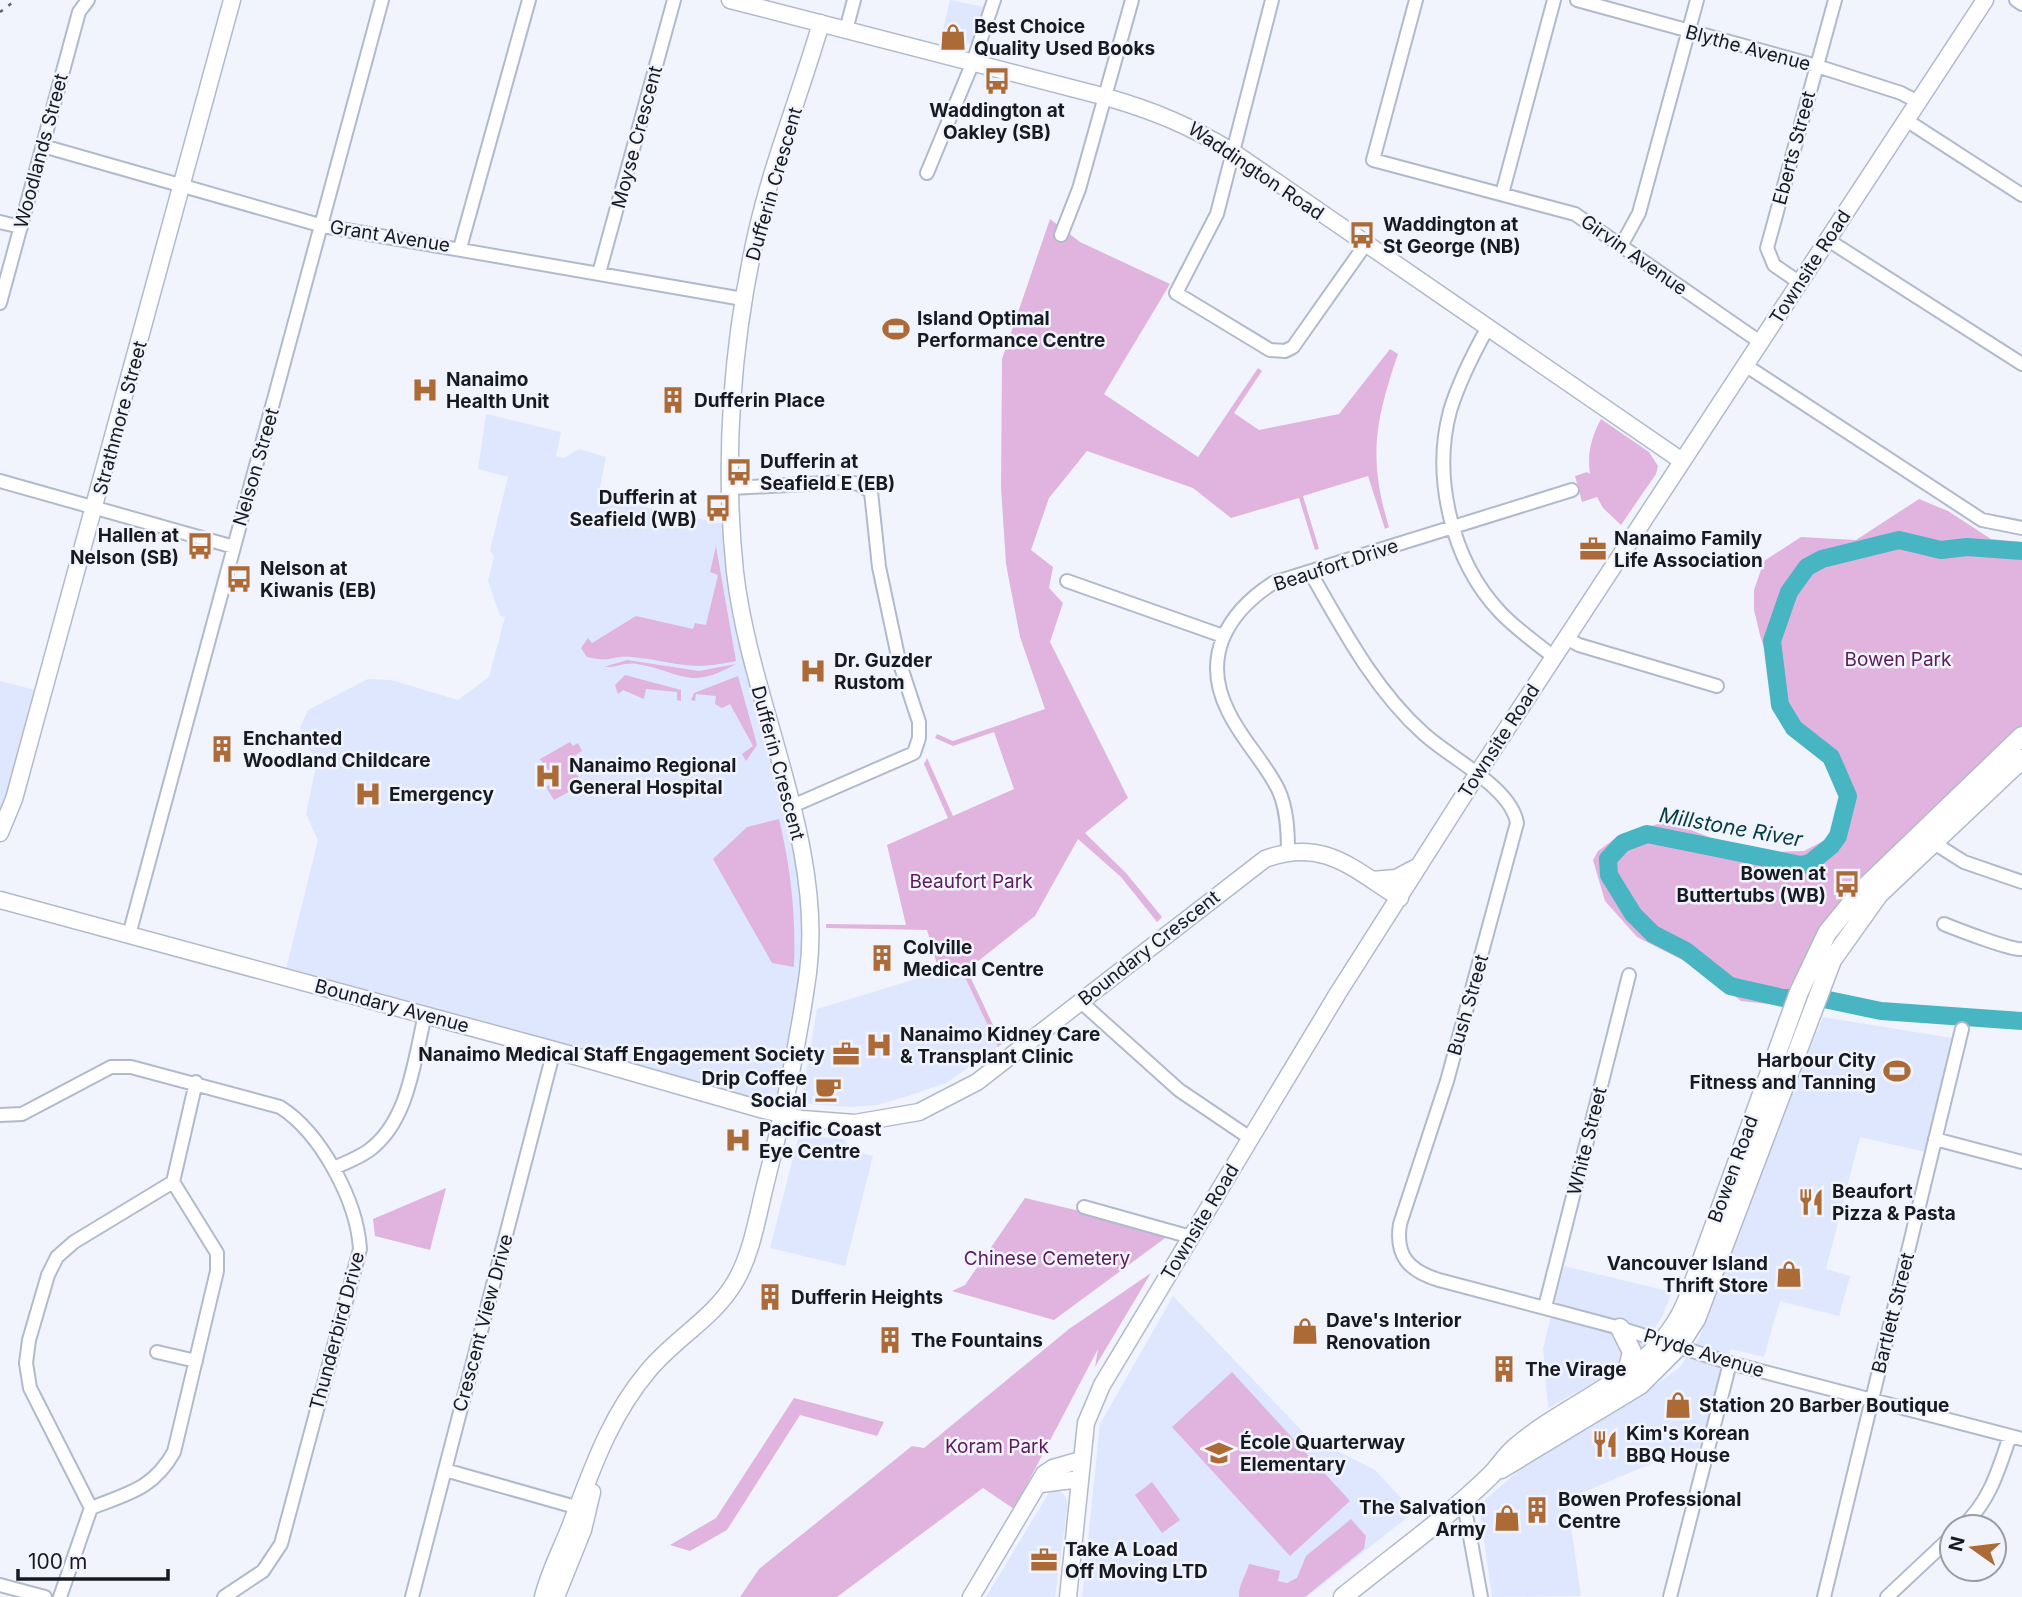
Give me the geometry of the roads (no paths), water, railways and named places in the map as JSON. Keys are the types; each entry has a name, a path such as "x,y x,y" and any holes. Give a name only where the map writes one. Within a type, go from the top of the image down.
{"main road":[{"name":"Bowen Road","path":"1343,1597 1492,1474 1640,1385 1671,1345 1696,1319 1809,992 1820,945 1848,905 2022,736"},
{"name":"Bowen Road","path":"1809,992 1848,933 1879,894 2022,759"},
{"path":"1620,1328 1632,1352 1626,1376"},
{"name":"Bowen Road","path":"1492,1474 1513,1449 1532,1434 1671,1345"}],"street":[{"name":"Woodlands Street","path":"0,303 79,12 88,0"},
{"name":"Strathmore Street","path":"0,833 14,800 232,0"},
{"name":"Nelson Street","path":"129,935 382,0"},
{"path":"460,248 529,0"},
{"name":"Moyse Crescent","path":"599,273 674,0"},
{"name":"Waddington Road","path":"730,0 1106,97 1187,124 1233,152 1682,461"},
{"path":"846,30 854,0"},
{"path":"927,173 973,62 994,0"},
{"path":"1061,235 1106,97 1132,0"},
{"path":"1272,0 1217,214 1176,293 1270,350 1285,351 1293,346 1365,245"},
{"name":"Girvin Avenue","path":"1416,0 1373,160 1574,214 1760,342"},
{"path":"1502,194 1554,0"},
{"name":"Blythe Avenue","path":"1577,0 1688,33 1817,66 1901,93 1918,102"},
{"path":"1621,246 1639,213 1697,0"},
{"name":"Eberts Street","path":"1800,282 1774,265 1767,248 1835,0"},
{"name":"Townsite Road","path":"1068,1597 1081,1460 1091,1406 1250,1138 1477,775 1985,0"},
{"path":"2016,0 2022,4"},
{"name":"Dufferin Crescent","path":"555,1597 598,1455 622,1406 670,1347 715,1307 735,1281 752,1238 783,1115 807,978 810,937 806,881 790,807 752,666 735,573 731,488 733,383 743,299 758,226 821,23"},
{"path":"1906,120 2022,195"},
{"name":"Grant Avenue","path":"43,146 323,226 743,299"},
{"path":"0,222 21,227"},
{"path":"1828,240 2022,364"},
{"path":"1488,327 1465,370 1450,414 1444,463 1453,528 1474,578 1488,597 1500,612 1553,657"},
{"path":"1745,365 1983,520 2022,528"},
{"path":"0,481 234,547"},
{"path":"731,488 845,482 859,484 871,492 879,567 899,661 919,722 919,738 914,753 790,807"},
{"name":"Beaufort Drive","path":"1288,852 1286,817 1278,789 1232,719 1222,696 1217,665 1223,636 1240,608 1273,583 1572,490"},
{"name":"Bush Street","path":"1310,572 1364,664 1383,689 1421,732 1506,796 1516,816 1516,832 1447,1081 1400,1223 1399,1248"},
{"path":"1068,581 1223,636"},
{"path":"1566,638 1579,645 1717,686"},
{"path":"1934,843 1964,862 2022,882"},
{"name":"Boundary Crescent","path":"783,1115 855,1124 897,1118 931,1107 978,1083 1253,866 1288,852 1322,853 1336,858 1400,898"},
{"path":"1372,880 1396,878 1420,866"},
{"name":"Boundary Avenue","path":"0,900 783,1115"},
{"path":"1944,924 1995,940 2007,949 2022,949"},
{"name":"White Street","path":"1545,1307 1629,975"},
{"path":"1081,1002 1179,1090 1250,1138"},
{"path":"334,1168 369,1151 387,1132 401,1111 425,1015"},
{"name":"Bartlett Street","path":"1824,1597 1962,1029"},
{"name":"Crescent View Drive","path":"412,1597 554,1050"},
{"name":"Thunderbird Drive","path":"0,1115 22,1114 34,1109 111,1067 131,1067 196,1082 280,1107 295,1116 334,1168 359,1226 360,1249 281,1544 263,1571 224,1597"},
{"path":"91,1508 147,1486 162,1472 174,1452 217,1271 217,1253 173,1182 196,1082"},
{"path":"1935,1139 2022,1162"},
{"path":"60,1597 91,1508 30,1388 26,1363 29,1340 48,1275 57,1256 74,1242 173,1182"},
{"path":"1084,1207 1191,1237"},
{"name":"Pryde Avenue","path":"1399,1248 1409,1267 1426,1276 1620,1328 1730,1363 2016,1437"},
{"path":"157,1352 196,1361"},
{"path":"1670,1597 1730,1363"},
{"path":"1974,1513 1990,1493 2016,1437"},
{"path":"971,1597 1041,1484 1044,1474 1052,1468 1081,1460"},
{"path":"445,1471 582,1509"},
{"path":"1041,1484 1080,1479"},
{"path":"1463,1498 1482,1597"},
{"name":"Dufferin Crescent","path":"543,1597 582,1509"},
{"path":"1887,1597 1938,1549"},
{"path":"0,1585 45,1597"}],"waterway":[{"name":"Millstone River","path":"2022,551 1967,547 1941,550 1899,540 1822,559 1807,567 1789,592 1772,641 1780,705 1794,728 1831,757 1848,796 1838,836 1831,846 1810,863 1801,865 1647,834 1623,843 1608,859 1609,875 1633,914 1653,934 1686,951 1730,986 1783,998 1819,998 1881,1011 2022,1021"}],"railway":[{"path":"0,12 16,0"}],"place":[{"name":"Best Choice Quality Used Books","path":"953,37"},
{"name":"Waddington at Oakley (SB)","path":"997,81"},
{"name":"Waddington at St George (NB)","path":"1362,235"},
{"name":"Island Optimal Performance Centre","path":"896,329"},
{"name":"Nanaimo Health Unit","path":"425,390"},
{"name":"Dufferin Place","path":"673,400"},
{"name":"Dufferin at Seafield E (EB)","path":"739,472"},
{"name":"Dufferin at Seafield (WB)","path":"718,508"},
{"name":"Hallen at Nelson (SB)","path":"200,546"},
{"name":"Nanaimo Family Life Association","path":"1593,549"},
{"name":"Nelson at Kiwanis (EB)","path":"239,579"},
{"name":"Dr. Guzder Rustom","path":"813,671"},
{"name":"Enchanted Woodland Childcare","path":"222,749"},
{"name":"Nanaimo Regional General Hospital","path":"548,776"},
{"name":"Emergency","path":"368,794"},
{"name":"Bowen at Buttertubs (WB)","path":"1847,884"},
{"name":"Colville Medical Centre","path":"882,958"},
{"name":"Nanaimo Kidney Care & Transplant Clinic","path":"879,1045"},
{"name":"Nanaimo Medical Staff Engagement Society","path":"846,1054"},
{"name":"Harbour City Fitness and Tanning","path":"1897,1071"},
{"name":"Drip Coffee Social","path":"828,1089"},
{"name":"Pacific Coast Eye Centre","path":"738,1140"},
{"name":"Beaufort Pizza & Pasta","path":"1811,1202"},
{"name":"Vancouver Island Thrift Store","path":"1789,1274"},
{"name":"Dufferin Heights","path":"770,1297"},
{"name":"Dave's Interior Renovation","path":"1305,1331"},
{"name":"The Fountains","path":"890,1340"},
{"name":"The Virage","path":"1504,1369"},
{"name":"Station 20 Barber Boutique","path":"1678,1405"},
{"name":"Kim's Korean BBQ House","path":"1605,1444"},
{"name":"École Quarterway Elementary","path":"1219,1453"},
{"name":"Bowen Professional Centre","path":"1537,1510"},
{"name":"The Salvation Army","path":"1507,1518"},
{"name":"Take A Load Off Moving LTD","path":"1044,1560"}],"park label":[{"name":"Bowen Park","path":"1898,659"},
{"name":"Beaufort Park","path":"971,881"},
{"name":"Chinese Cemetery","path":"1047,1258"},
{"name":"Koram Park","path":"997,1446"}]}
